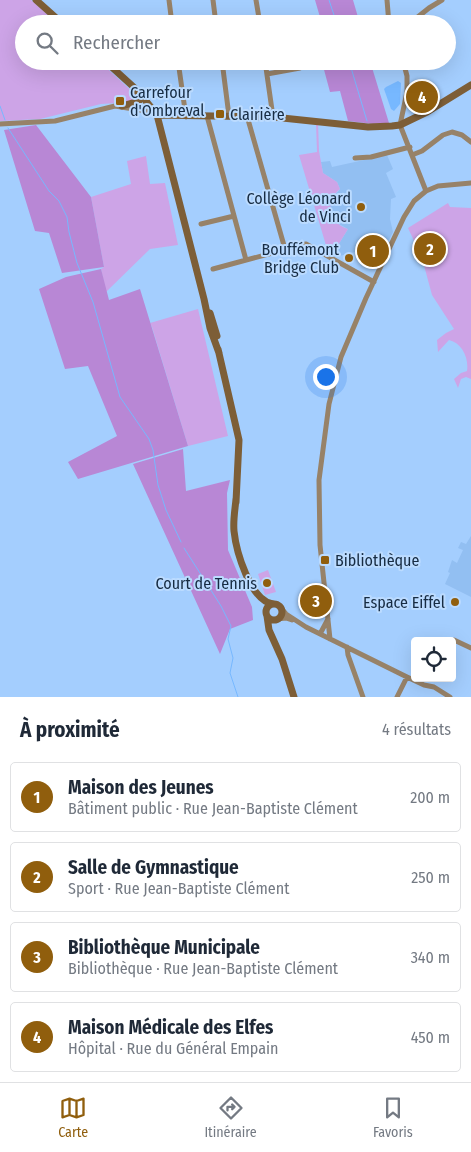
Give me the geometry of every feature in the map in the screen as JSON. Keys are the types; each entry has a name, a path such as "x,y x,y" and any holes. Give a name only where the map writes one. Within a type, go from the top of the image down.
{"main road":[{"path":"36,0 53,15"},
{"path":"115,70 131,84 157,115 210,328 219,353 236,421 239,448 234,518 238,553 254,591 266,603 276,606 281,614 273,622 274,642"},
{"path":"122,106 137,103 140,99 140,95 131,84"},
{"path":"157,115 273,117 382,127 400,125 427,112 471,85"},
{"path":"249,579 253,594 267,615 271,619 277,619"},
{"path":"276,606 268,606 268,627 279,652 294,697"}],"street":[{"path":"169,0 171,15"},
{"path":"213,0 215,15"},
{"path":"256,0 258,15"},
{"path":"387,0 388,15"},
{"path":"420,15 442,0"},
{"path":"179,70 186,117"},
{"path":"223,70 229,116"},
{"path":"266,70 273,117"},
{"path":"267,74 289,70"},
{"path":"405,70 407,92 400,125 426,191"},
{"path":"0,124 55,121 109,106 122,106 157,115"},
{"path":"207,116 246,260"},
{"path":"247,116 285,250"},
{"path":"412,155 425,150 448,133 458,133 471,142"},
{"path":"355,158 371,157 410,148"},
{"path":"330,639 318,522 319,480 324,432 335,378 344,349 414,200 426,191 444,184 471,183"},
{"path":"200,224 234,216"},
{"path":"214,269 303,244 310,245 374,282"},
{"path":"276,606 299,623"},
{"path":"277,619 288,618 424,685 434,687 450,697"},
{"path":"320,634 329,618"},
{"path":"456,641 471,648"},
{"path":"346,647 363,697"},
{"path":"351,664 353,650"},
{"path":"397,697 407,676"}],"shaded area":[{"path":"0,0 31,0 48,15 15,15 15,70 109,70 137,96 134,102 101,104 40,119 0,121"},
{"path":"315,0 353,0 357,15 319,15"},
{"path":"324,70 373,70 389,123 373,124 348,121 340,91 330,92"},
{"path":"398,81 401,83 400,104 394,111 391,109 384,89"},
{"path":"316,123 318,123 319,151 323,173 337,182 340,189 332,200 331,212 336,222 348,229 332,255 328,252 299,155 317,152"},
{"path":"36,125 91,197 104,267 62,273 49,233 35,231 4,130"},
{"name":"Collège Léonard de Vinci","path":"387,155 393,169 386,173 396,197 391,199 390,219 393,232 389,240 378,235 362,250 336,257 332,255 348,229 337,223 331,216 331,200 340,189 337,182 323,173 321,162 330,161 332,167"},
{"path":"146,156 150,184 165,183 178,245 150,249 106,292 101,269 104,267 91,197 131,184 127,161"},
{"path":"448,203 450,207 471,208 471,379 466,377 461,379 458,388 454,379 467,371 466,356 458,344 449,340 438,352 437,340 454,329 432,295 422,258 408,228"},
{"path":"101,269 109,300 140,289 188,446 78,479 68,462 117,436 88,366 65,369 39,289 66,277"},
{"path":"198,309 228,436 188,446 150,323"},
{"path":"183,449 186,491 230,480 227,493 228,550 252,607 253,620 230,629 220,654 133,464"},
{"path":"471,536 471,597 445,584 450,573 448,572 452,560 457,563 463,550 458,548 461,542 466,544"},
{"name":"Court de Tennis","path":"268,570 276,592 265,595 258,574"}],"waterway":[{"path":"329,0 334,15"},
{"path":"352,70 367,121"},
{"path":"0,106 5,120"},
{"path":"8,128 49,191 59,201 67,217 77,263 93,302 120,397 149,439 153,450 158,485 166,510 181,542"},
{"path":"184,548 221,606 231,626 228,639 233,658 230,673 238,697"}],"place":[{"name":"Maison Médicale des Elfes","path":"422,97"},
{"name":"Carrefour d'Ombreval","path":"120,101"},
{"name":"Clairière","path":"220,114"},
{"name":"Collège Léonard de Vinci","path":"361,207"},
{"name":"Salle de Gymnastique","path":"430,249"},
{"name":"Maison des Jeunes","path":"373,251"},
{"name":"Bouffémont Bridge Club","path":"349,258"},
{"name":"Bibliothèque","path":"325,560"},
{"name":"Court de Tennis","path":"267,583"},
{"name":"Bibliothèque Municipale","path":"316,601"},
{"name":"Espace Eiffel","path":"455,602"}]}
